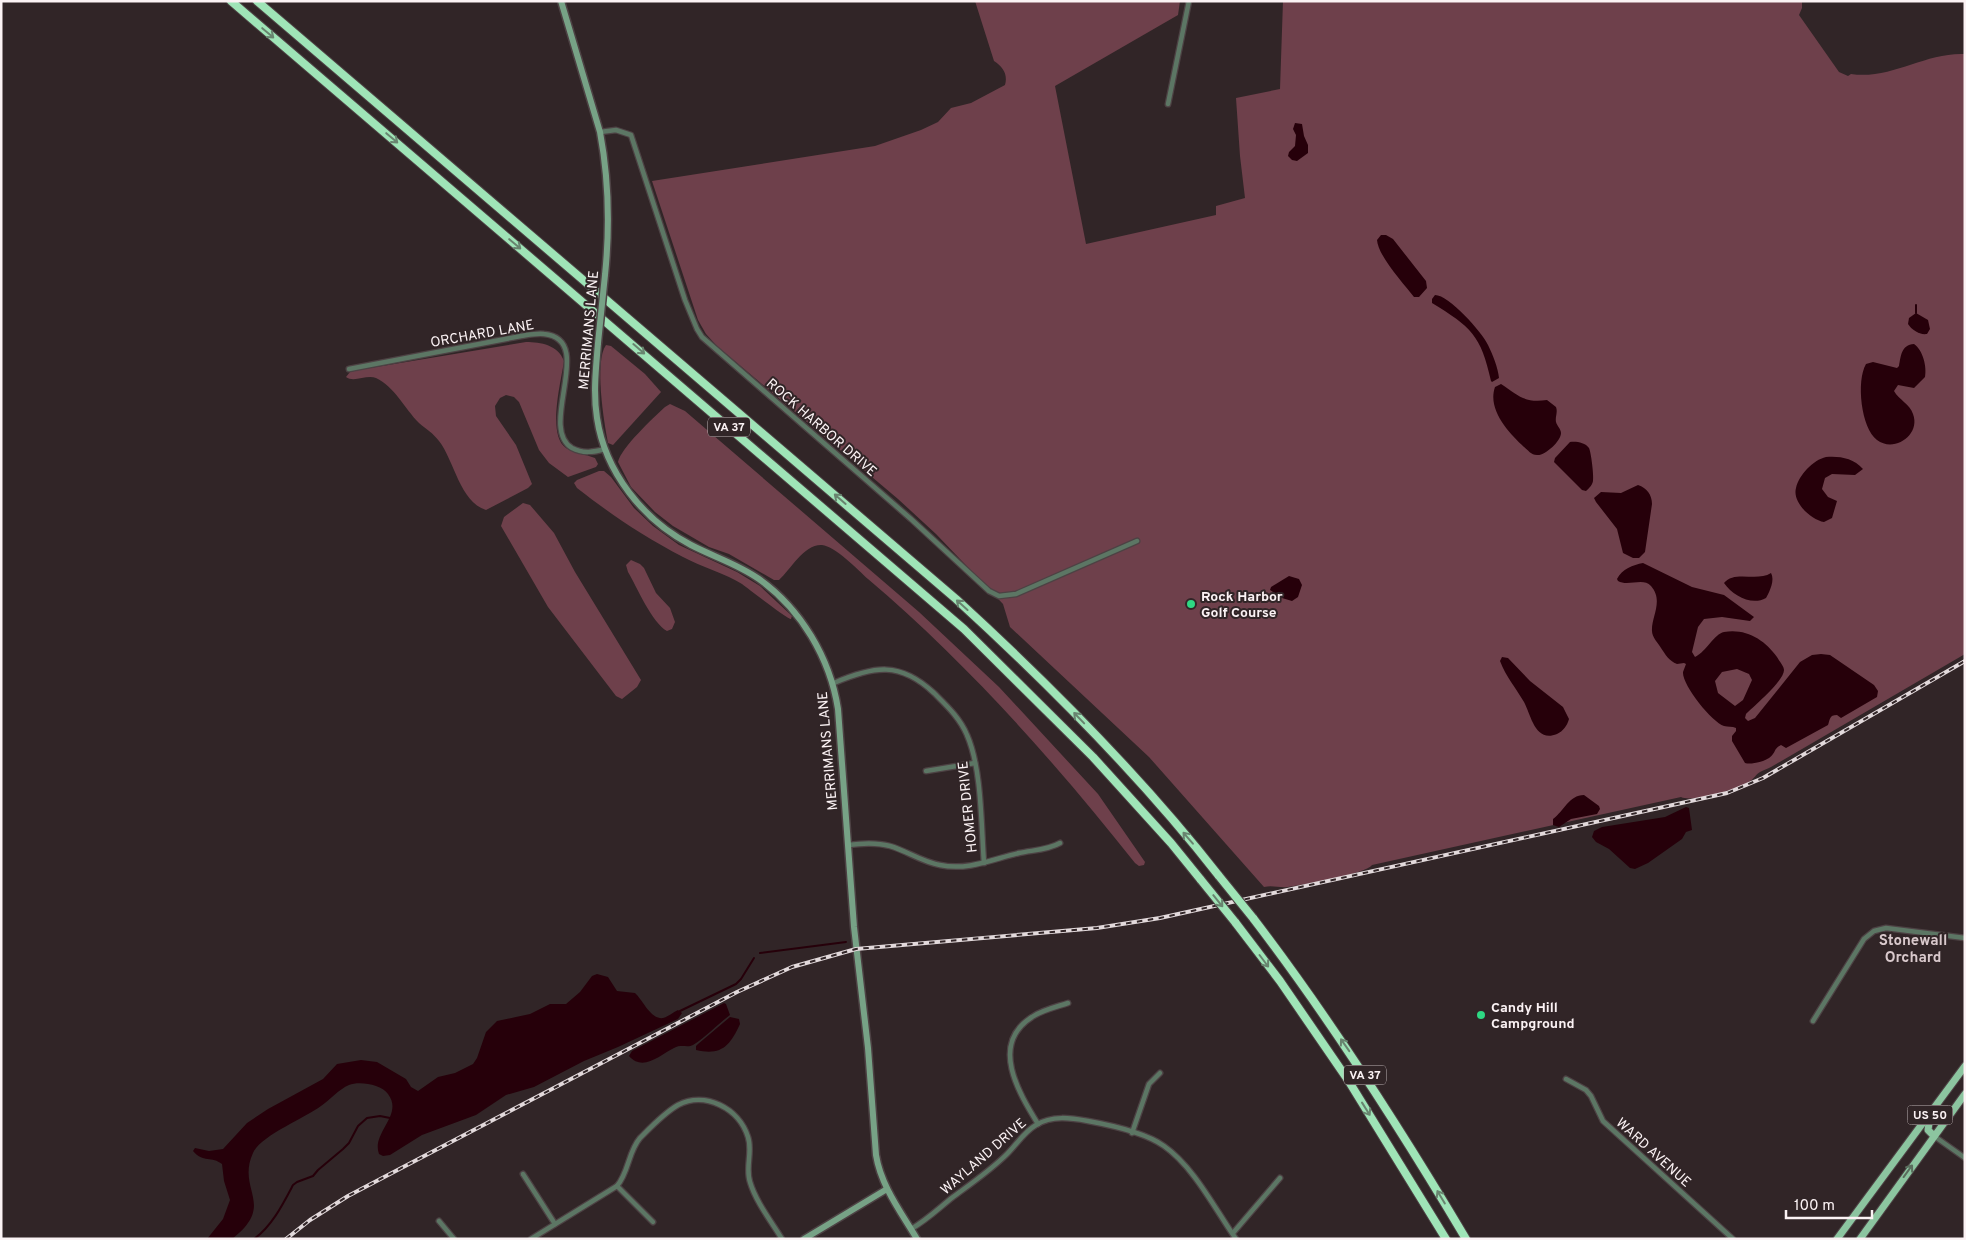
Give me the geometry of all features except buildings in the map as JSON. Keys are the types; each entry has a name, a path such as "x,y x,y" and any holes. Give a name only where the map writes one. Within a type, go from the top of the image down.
{"highway":[{"name":"VA 37","path":"231,1 964,629 1005,667 1093,757 1152,822 1235,922 1280,981 1348,1080 1446,1239"},
{"name":"VA 37","path":"257,1 956,599 1018,656 1080,719 1151,796 1220,876 1299,979 1352,1054 1389,1111 1467,1239"}],"main road":[{"name":"MERRIMANS LANE","path":"561,1 600,132 608,195 605,275 594,392 597,419 605,449 628,491 656,522 689,544 751,574 767,585 788,604 815,642 834,683 838,709 848,845 860,984 868,1048 876,1155 887,1189 917,1239"},
{"name":"US 50","path":"1837,1239 1965,1066"},
{"name":"US 50","path":"1860,1239 1965,1094"},
{"path":"1931,1112 1928,1127 1929,1132 1934,1136"},
{"path":"804,1239 887,1189"}],"street":[{"path":"1168,104 1189,1"},
{"name":"ROCK HARBOR DRIVE","path":"600,132 616,130 631,135 685,300 702,337 918,525 989,591 999,596 1016,594 1138,542"},
{"name":"ORCHARD LANE","path":"349,369 521,336 549,335 563,346 567,358 560,419 562,438 572,448 583,452 596,452 605,449"},
{"name":"HOMER DRIVE","path":"834,683 853,674 874,669 894,669 911,676 926,686 954,714 967,734 975,763 984,862"},
{"path":"926,771 975,763"},
{"path":"848,845 868,843 888,846 915,858 941,866 960,867 1048,848 1060,843"},
{"path":"1813,1021 1864,939 1874,931 1886,928 1965,938"},
{"path":"1038,1124 1025,1103 1013,1076 1010,1066 1011,1049 1016,1034 1026,1021 1038,1013 1068,1003"},
{"path":"1132,1133 1149,1084 1160,1073"},
{"name":"WARD AVENUE","path":"1566,1079 1586,1090 1592,1096 1599,1116 1603,1121 1733,1239"},
{"path":"531,1239 617,1186 626,1172 637,1142 668,1112 678,1105 689,1101 712,1102 733,1113 745,1129 749,1141 748,1173 751,1185 782,1239"},
{"name":"WAYLAND DRIVE","path":"911,1229 922,1223 978,1179 1007,1154 1028,1131 1038,1124 1059,1118 1105,1124 1154,1140 1169,1150 1195,1180 1236,1239"},
{"path":"1934,1136 1965,1158"},
{"path":"524,1174 555,1224"},
{"path":"1233,1233 1280,1178"},
{"path":"617,1186 653,1222"},
{"path":"439,1221 454,1239"}],"shaded area":[{"path":"975,1 1180,1 1178,15 1055,86 1086,244 1216,215 1216,206 1245,198 1236,98 1280,89 1283,1 1802,1 1799,15 1839,72 1848,76 1851,74 1866,75 1880,73 1936,57 1965,54 1965,654 1770,768 1760,772 1749,782 1735,788 1705,797 1681,797 1372,865 1358,872 1319,882 1288,887 1264,887 1149,757 1010,627 1003,604 936,534 898,499 717,346 706,334 698,320 652,181 875,146 921,130 938,122 951,108 971,103 1005,85 1005,74 1002,68 994,61"},
{"path":"1295,123 1302,124 1308,145 1308,153 1297,161 1292,160 1288,156 1295,146 1296,135 1293,129"},
{"path":"1381,235 1386,235 1393,239 1426,281 1427,288 1419,297 1414,297 1382,254 1377,240"},
{"path":"1435,295 1456,307 1485,339 1492,353 1499,378 1491,381 1478,342 1465,326 1432,303"},
{"path":"1916,313 1928,320 1930,329 1927,334 1916,332 1908,324 1909,318"},
{"path":"526,342 553,348 558,351 564,361 558,394 557,432 560,441 566,448 595,458 598,464 596,467 568,477 549,463 539,450 519,402 514,397 506,395 500,398 495,406 496,416 516,445 532,484 528,488 486,510 477,506 470,499 458,480 439,441 419,423 388,386 372,377 349,379 346,377 350,372 358,370"},
{"path":"1914,344 1920,350 1924,359 1925,377 1914,388 1898,385 1894,391 1912,411 1913,429 1910,435 1898,443 1884,443 1877,440 1872,434 1864,415 1861,392 1863,372 1866,364 1873,362 1897,368 1906,346"},
{"path":"606,345 611,346 645,374 661,392 613,445 608,443 600,378 602,353"},
{"path":"1501,384 1522,398 1539,401 1547,400 1556,407 1556,422 1561,433 1556,444 1548,451 1540,455 1531,453 1506,428 1497,412 1493,396 1495,387"},
{"path":"670,404 685,411 919,612 999,687 1098,794 1145,862 1144,865 1139,866 1135,863 1041,750 975,679 905,611 840,554 822,545 809,548 779,580 774,580 729,554 709,547 673,526 655,512 631,487 618,462 620,456 638,433"},
{"path":"1570,442 1583,443 1590,450 1593,481 1586,491 1582,490 1554,462 1555,458"},
{"path":"1826,457 1846,458 1855,462 1863,469 1855,475 1832,474 1825,478 1822,489 1828,497 1837,501 1832,518 1824,522 1814,518 1804,510 1797,499 1796,488 1803,473 1816,461"},
{"path":"599,471 604,471 611,477 634,508 653,526 679,545 737,572 760,586 792,616 791,619 736,580 690,561 641,533 577,488 574,483 577,480"},
{"path":"1638,485 1648,492 1652,504 1645,552 1639,558 1633,558 1623,553 1617,529 1594,498 1601,492 1621,493"},
{"path":"523,503 530,505 554,533 575,572 641,680 637,687 622,699 616,696 548,607 501,526 504,517"},
{"path":"631,560 644,568 656,593 670,608 675,622 672,629 667,631 661,627 645,604 628,572 626,565"},
{"path":"1643,563 1692,587 1724,595 1754,617 1750,621 1722,617 1704,619 1698,627 1692,652 1695,657 1720,633 1732,631 1747,634 1761,641 1777,657 1784,670 1783,675 1774,687 1746,714 1745,718 1748,721 1755,718 1800,662 1812,655 1830,655 1874,685 1878,691 1877,697 1841,718 1837,715 1832,716 1828,725 1786,748 1781,745 1779,746 1768,759 1756,763 1745,763 1732,741 1736,728 1724,726 1705,711 1692,694 1684,678 1683,672 1686,664 1677,664 1672,661 1654,638 1652,626 1657,603 1655,592 1651,586 1644,582 1622,583 1618,581 1617,579 1625,570","holes":["1737,669 1749,674 1752,680 1743,700 1735,706 1718,693 1715,681 1722,672"]},
{"path":"1771,573 1772,582 1770,589 1766,598 1761,600 1749,600 1738,596 1724,583 1734,577 1759,577"},
{"path":"1289,576 1299,579 1302,585 1298,597 1292,601 1282,598 1270,590 1271,587"},
{"path":"1502,657 1508,658 1530,681 1563,707 1569,719 1561,731 1550,736 1544,735 1535,726 1524,702 1502,667 1500,661"},
{"path":"1584,795 1599,806 1600,809 1597,814 1571,819 1559,827 1553,825 1553,819 1570,800"},
{"path":"1686,807 1689,808 1692,830 1686,832 1682,839 1648,863 1635,869 1630,868 1592,837 1594,831 1602,827 1665,817"},
{"path":"597,974 608,977 617,991 635,993 651,1013 659,1018 663,1018 678,1010 682,1013 678,1019 584,1061 534,1087 506,1095 476,1115 422,1135 390,1155 383,1156 379,1154 378,1146 379,1139 392,1109 392,1102 388,1094 370,1084 358,1083 349,1085 314,1111 273,1134 257,1147 249,1166 254,1206 252,1216 245,1227 232,1239 207,1239 223,1219 230,1200 224,1181 222,1164 215,1160 200,1157 193,1151 195,1148 209,1151 223,1149 247,1123 268,1109 323,1079 337,1064 361,1060 377,1062 406,1079 411,1087 418,1091 438,1077 455,1073 473,1064 486,1032 497,1021 530,1014 550,1004 566,1004 580,992 592,976"},
{"path":"724,1003 730,1015 693,1045 677,1047 646,1062 634,1061 629,1056 632,1051"},
{"path":"730,1017 739,1019 740,1024 724,1047 712,1052 696,1050 698,1044"}],"waterway":[{"path":"1916,305 1916,313"},
{"path":"760,953 846,942"},
{"path":"680,1011 736,984 754,958"},
{"path":"254,1239 272,1221 293,1185 313,1176 343,1149 349,1143 358,1126 367,1118 380,1116 390,1118"}],"railway":[{"path":"286,1239 310,1220 348,1196 737,992 792,967 856,949 1097,928 1160,918 1727,793 1763,778 1965,661"}],"place":[{"name":"Rock Harbor Golf Course","path":"1191,604"},
{"name":"Candy Hill Campground","path":"1481,1015"}],"district":[{"name":"Stonewall Orchard","path":"1913,948"}]}
